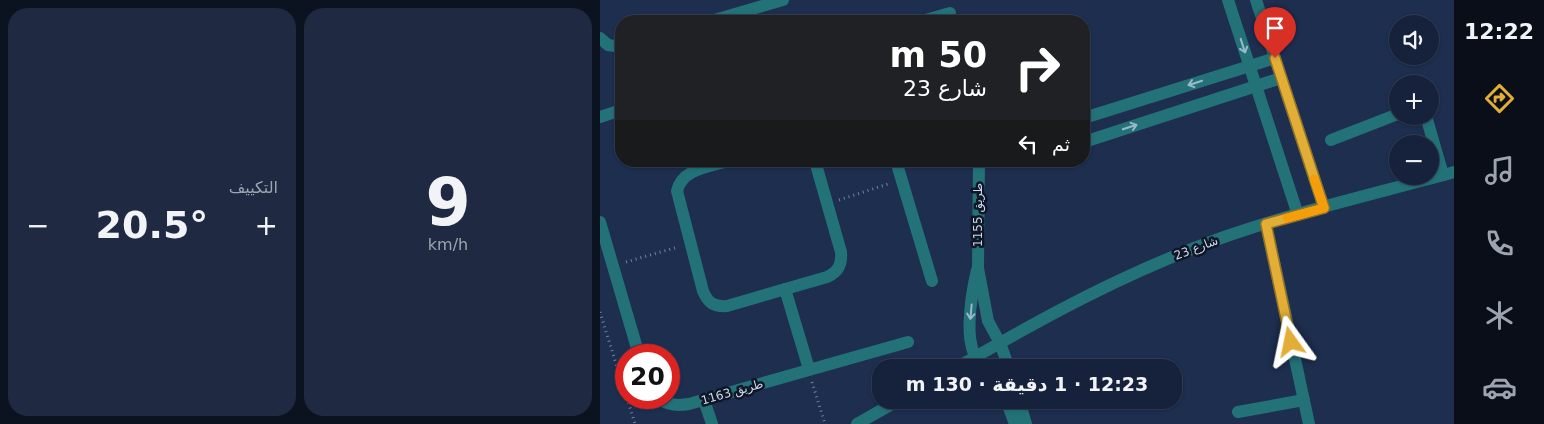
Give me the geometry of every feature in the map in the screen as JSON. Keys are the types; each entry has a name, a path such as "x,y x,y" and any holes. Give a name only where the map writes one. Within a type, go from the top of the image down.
{"street":[{"path":"732,15 783,0"},
{"path":"946,0 950,15"},
{"path":"1228,0 1298,215"},
{"path":"1256,0 1324,208"},
{"path":"600,38 608,45 615,46"},
{"path":"1090,116 1275,58"},
{"path":"1090,140 1281,78"},
{"path":"1160,94 1167,115"},
{"path":"600,117 615,112"},
{"path":"1331,140 1389,117"},
{"path":"1429,125 1448,174"},
{"path":"708,167 689,173 683,178 677,191 703,291 711,304 719,307 827,277 834,274 839,268 842,260 841,252 817,167"},
{"path":"898,167 932,281"},
{"name":"طريق 1155","path":"979,167 978,268 988,322 1000,343 1006,359"},
{"name":"شارع 23","path":"970,359 1049,314 1137,272 1225,237 1448,174"},
{"path":"600,222 636,344"},
{"path":"1266,224 1309,424"},
{"name":"طريق 1155","path":"975,356 971,346 970,319 978,268"},
{"path":"785,289 809,369"},
{"name":"طريق 1163","path":"680,406 908,342"},
{"path":"704,400 712,424"},
{"path":"1238,412 1304,400"},
{"path":"857,424 883,409"},
{"path":"1009,409 1014,424"},
{"path":"1022,409 1026,424"}],"path":[{"path":"827,204 902,180"},
{"path":"613,266 690,243"},
{"path":"600,312 615,361"},
{"path":"809,369 825,424"},
{"path":"630,409 635,424"}],"slow traffic":[{"path":"1287,218 1324,208 1314,179"}],"route":[{"path":"1275,58 1324,208 1266,224 1291,342"}]}
